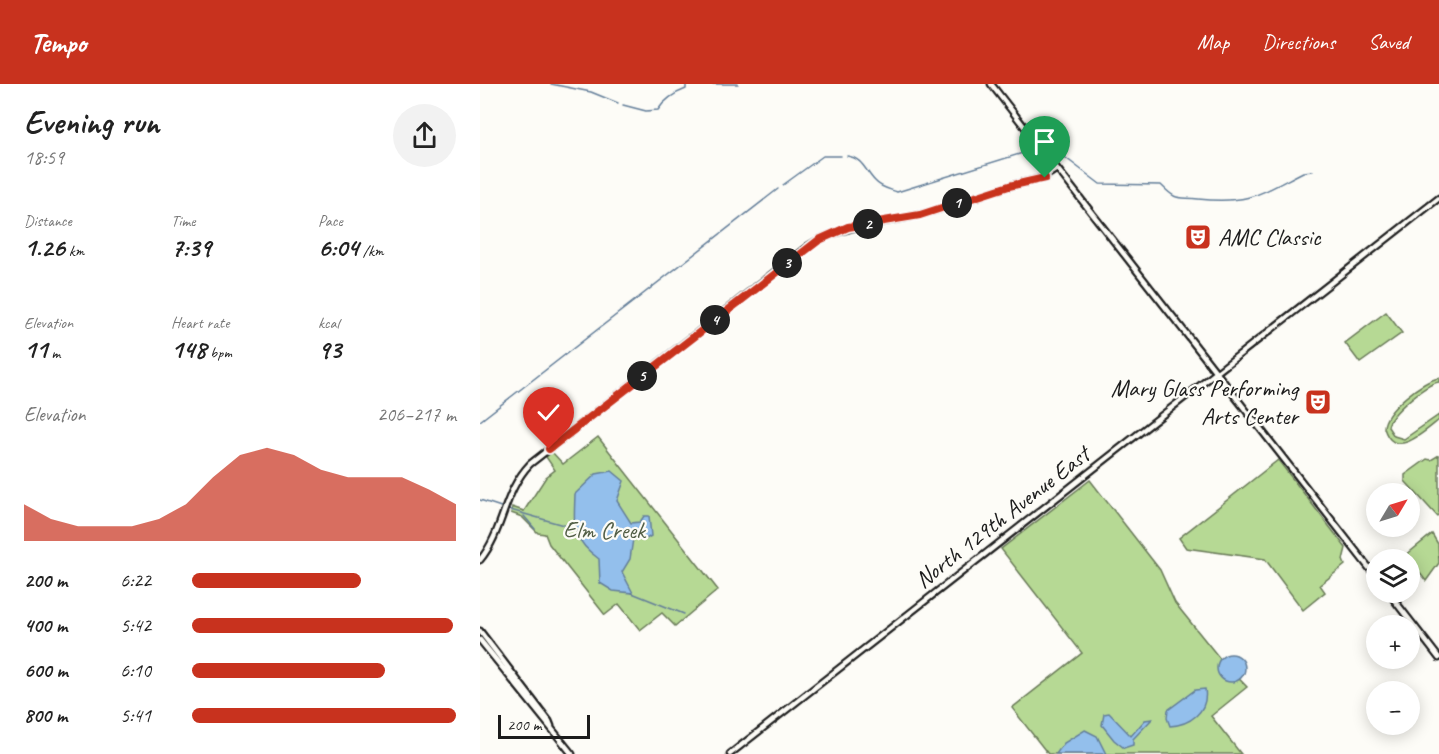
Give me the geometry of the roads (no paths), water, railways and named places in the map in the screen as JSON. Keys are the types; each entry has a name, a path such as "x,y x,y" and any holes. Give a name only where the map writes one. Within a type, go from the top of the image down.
{"main road":[{"path":"991,84 1366,565"},
{"path":"480,560 492,543 514,484 530,464 819,240 836,231 920,215 1009,186 1040,181 1057,169"},
{"name":"North 129th Avenue East","path":"730,754 1439,198"},
{"path":"1396,603 1439,658"},
{"path":"480,631 549,720 550,726"},
{"path":"480,640 545,724 550,726 572,754"}],"water":[{"path":"612,471 624,481 617,501 631,523 640,522 644,516 649,516 651,536 646,539 637,536 633,539 630,559 622,572 633,593 613,591 600,583 599,559 583,545 576,531 575,494 596,474"},
{"path":"1231,654 1241,658 1245,668 1241,678 1231,682 1221,678 1217,668 1221,658"},
{"path":"1205,689 1201,711 1184,723 1170,726 1167,718 1168,710 1195,690"},
{"path":"1109,713 1131,736 1145,720 1152,719 1133,739 1133,745 1124,748 1102,725 1104,714"},
{"path":"1085,730 1097,736 1106,754 1056,754 1064,743"}],"waterway":[{"path":"551,84 591,92 618,103"},
{"path":"623,105 646,111 658,110 671,97 686,89 686,84"},
{"path":"713,84 738,84"},
{"path":"1047,146 1100,184 1161,185 1170,194 1181,198 1242,199 1263,192 1303,172 1313,171"},
{"path":"847,156 857,159 880,185 897,192 1033,148"},
{"path":"783,185 823,156 841,156"},
{"path":"480,421 778,189"},
{"path":"480,500 501,507"},
{"path":"507,509 574,528"},
{"path":"524,516 535,529"},
{"path":"632,593 684,614"}],"place":[{"name":"AMC Classic","path":"1198,237"},
{"name":"Mary Glass Performing Arts Center","path":"1318,402"}],"park label":[{"name":"Elm Creek","path":"604,530"}]}
